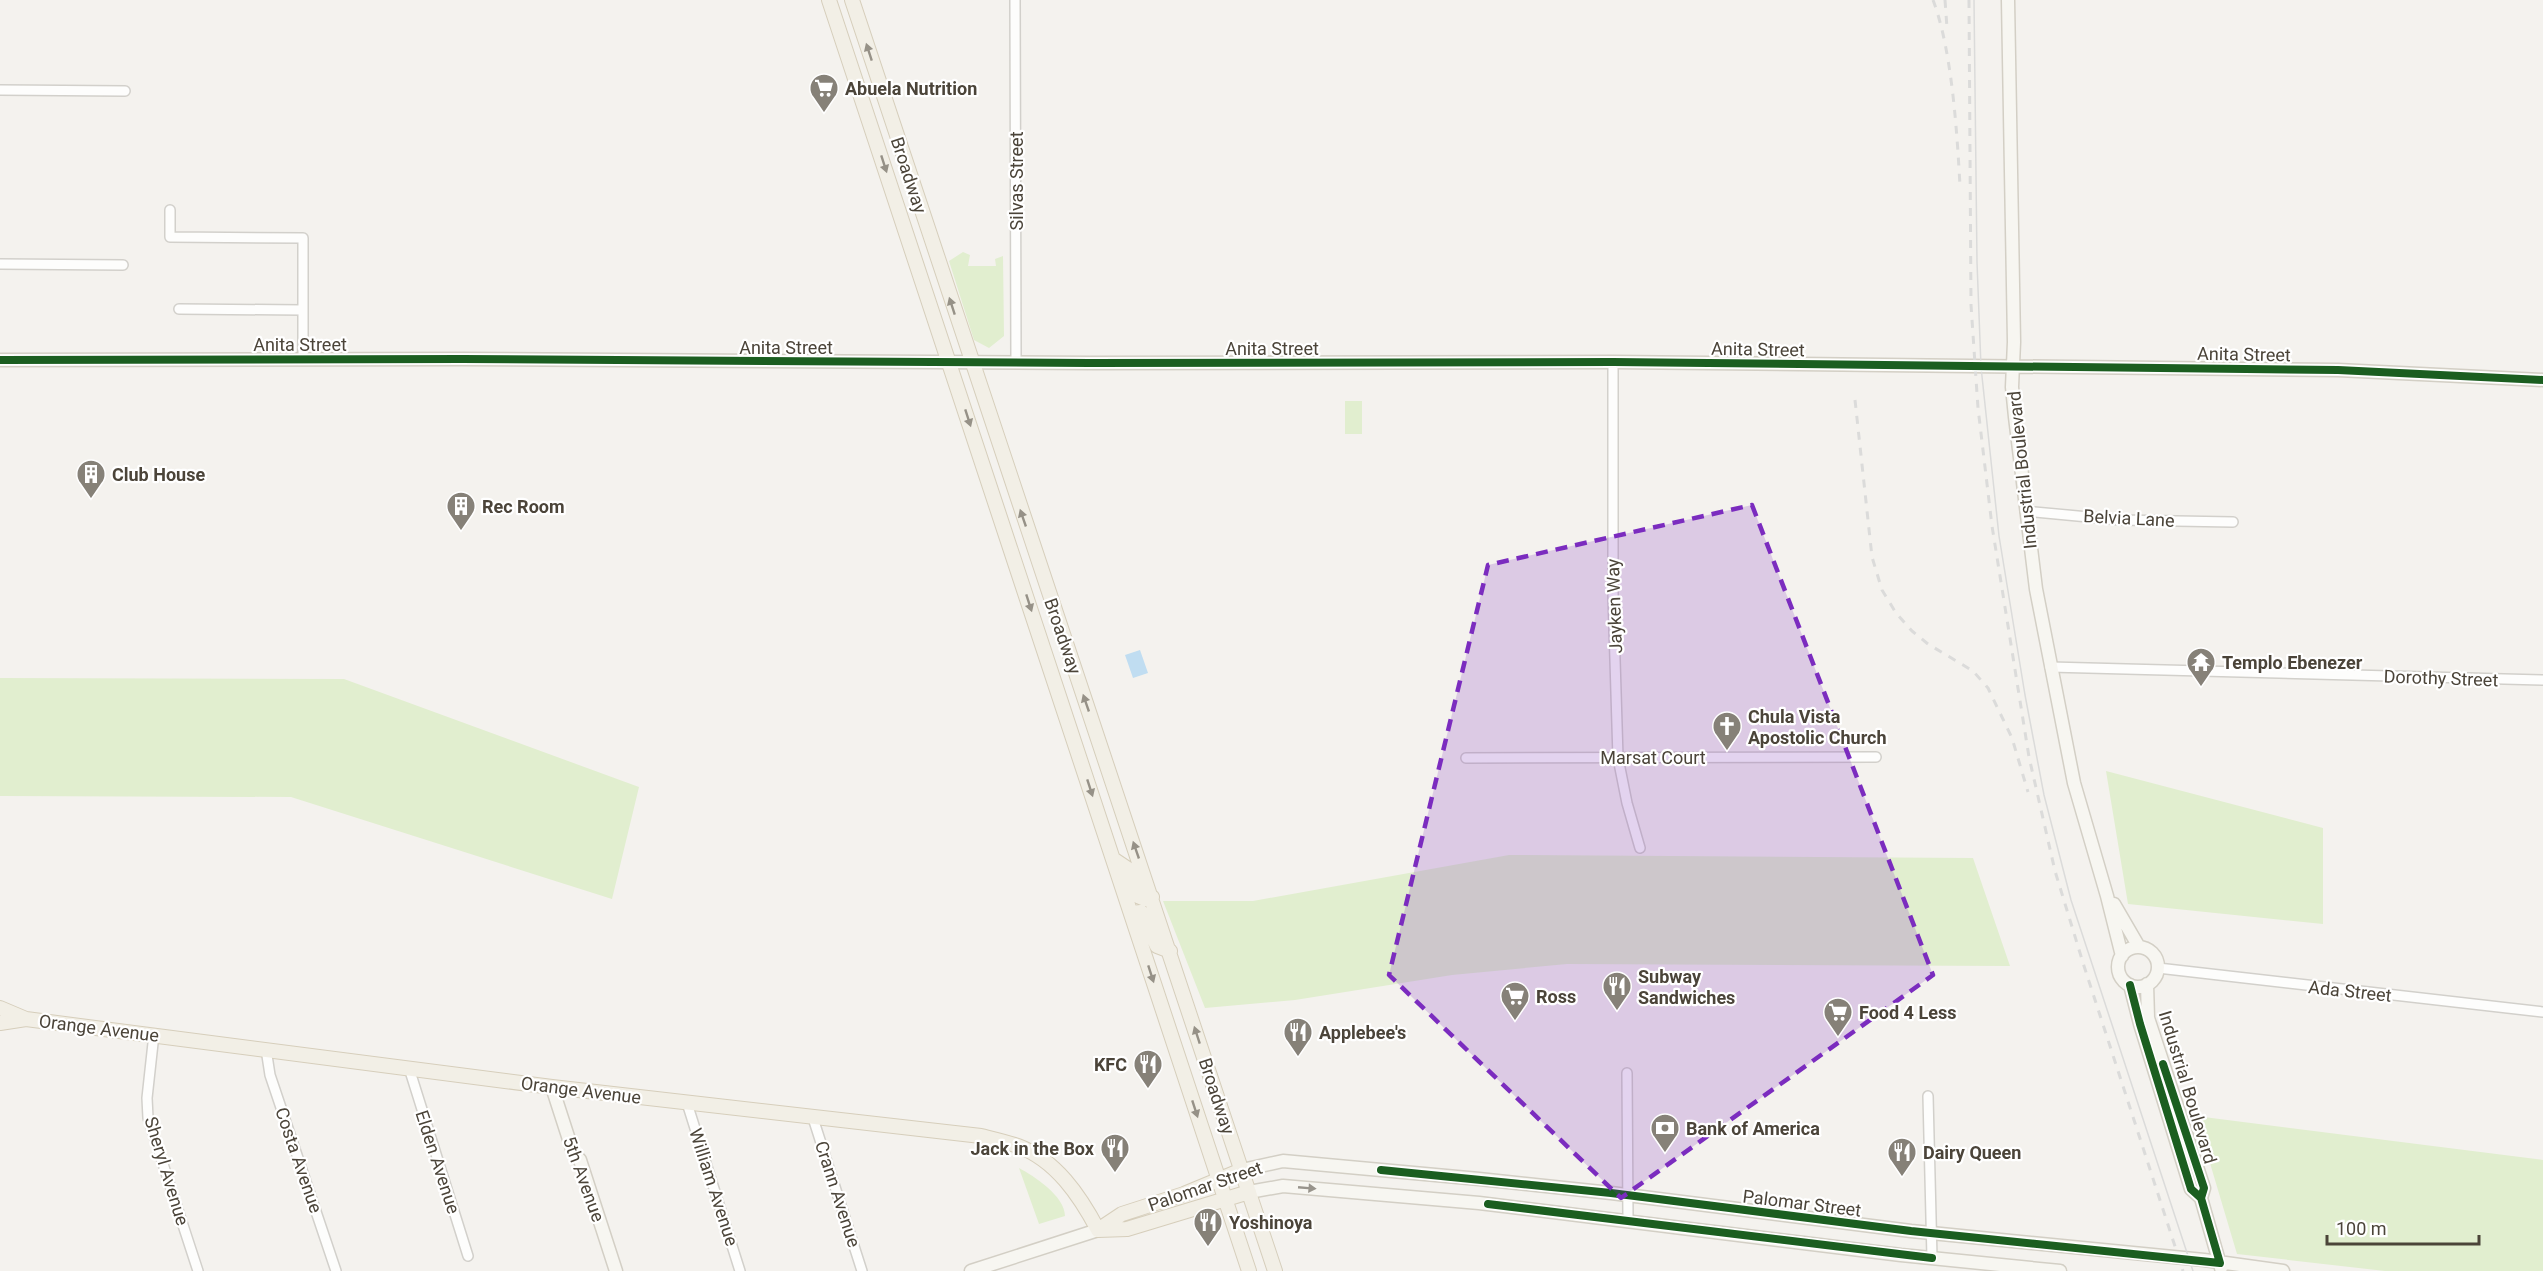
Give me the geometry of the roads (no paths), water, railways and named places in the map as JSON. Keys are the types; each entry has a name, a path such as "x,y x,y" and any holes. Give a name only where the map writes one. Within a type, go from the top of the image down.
{"main road":[{"name":"Broadway","path":"830,0 1249,1271"},
{"name":"Broadway","path":"852,0 970,362 1152,897 1275,1271"},
{"name":"Industrial Boulevard","path":"2008,0 2014,407 2025,511 2050,667 2074,783 2122,956 2119,972 2130,985 2191,1189 2201,1198 2223,1268"},
{"path":"866,108 886,104"},
{"name":"Anita Street","path":"0,360 1613,362 2338,370 2543,380"},
{"path":"1054,680 1076,673"},
{"path":"1113,859 1128,869 1138,896 1144,899 1152,897"},
{"name":"Industrial Boulevard","path":"2107,896 2139,947 2151,952 2157,962 2157,968"},
{"path":"1131,913 1141,912 1157,946 1170,951"},
{"path":"2122,956 2126,951 2139,947"},
{"path":"2130,985 2147,984 2156,975 2157,968"},
{"name":"Industrial Boulevard","path":"2147,984 2148,1018 2204,1188 2201,1198"},
{"name":"Orange Avenue","path":"0,1008 26,1019"},
{"name":"Orange Avenue","path":"0,1023 26,1019 552,1087 981,1136 1019,1147 1058,1173 1080,1198 1098,1230"},
{"name":"5th Avenue","path":"552,1087 573,1152 580,1160 616,1271"},
{"name":"Palomar Street","path":"971,1271 1098,1230 1122,1214 1184,1194 1242,1170 1283,1161 1479,1179 2223,1268 2283,1271"},
{"name":"Palomar Street","path":"1098,1230 1127,1229 1249,1192 1283,1186 1479,1203 1932,1258 2060,1271"}],"street":[{"name":"Silvas Street","path":"1015,0 1016,362"},
{"path":"0,90 125,91"},
{"path":"170,210 170,237 303,238 303,359"},
{"path":"0,264 123,265"},
{"path":"178,309 302,310"},
{"name":"Jayken Way","path":"1613,362 1613,594 1618,758 1627,803 1640,848"},
{"name":"Belvia Lane","path":"2025,511 2120,520 2233,522"},
{"name":"Dorothy Street","path":"2050,667 2543,680"},
{"name":"Marsat Court","path":"1466,758 1876,757"},
{"name":"Ada Street","path":"2157,968 2543,1012"},
{"name":"Sheryl Avenue","path":"154,1034 147,1098 148,1118 198,1271"},
{"name":"Costa Avenue","path":"266,1049 270,1075 336,1271"},
{"name":"Elden Avenue","path":"409,1068 468,1256"},
{"path":"1627,1073 1628,1221"},
{"path":"1928,1096 1932,1258"},
{"name":"William Avenue","path":"687,1103 740,1271"},
{"name":"Crann Avenue","path":"813,1118 862,1271"}],"water":[{"path":"1140,650 1148,673 1133,678 1125,655"}],"tram line":[{"path":"1974,0 1977,262 1981,367 1999,536 2025,695 2044,795 2071,900 2193,1271"}],"railway":[{"path":"1933,0 1949,67 1960,186"},
{"path":"1945,0 1947,28"},
{"path":"1969,0 1971,305 1978,408 1992,526 2029,757 2055,871 2183,1271"},
{"path":"1855,400 1872,557 1882,590 1896,613 1912,631 1928,644 1973,671 1988,688 2012,738 2028,792"}],"place":[{"name":"Abuela Nutrition","path":"824,114"},
{"name":"Club House","path":"91,500"},
{"name":"Rec Room","path":"461,532"},
{"name":"Templo Ebenezer","path":"2201,688"},
{"name":"Chula Vista Apostolic Church","path":"1727,752"},
{"name":"Subway Sandwiches","path":"1617,1012"},
{"name":"Ross","path":"1515,1022"},
{"name":"Food 4 Less","path":"1838,1038"},
{"name":"Applebee's","path":"1298,1058"},
{"name":"KFC","path":"1148,1090"},
{"name":"Bank of America","path":"1665,1154"},
{"name":"Jack in the Box","path":"1115,1174"},
{"name":"Dairy Queen","path":"1902,1178"},
{"name":"Yoshinoya","path":"1208,1248"}]}
